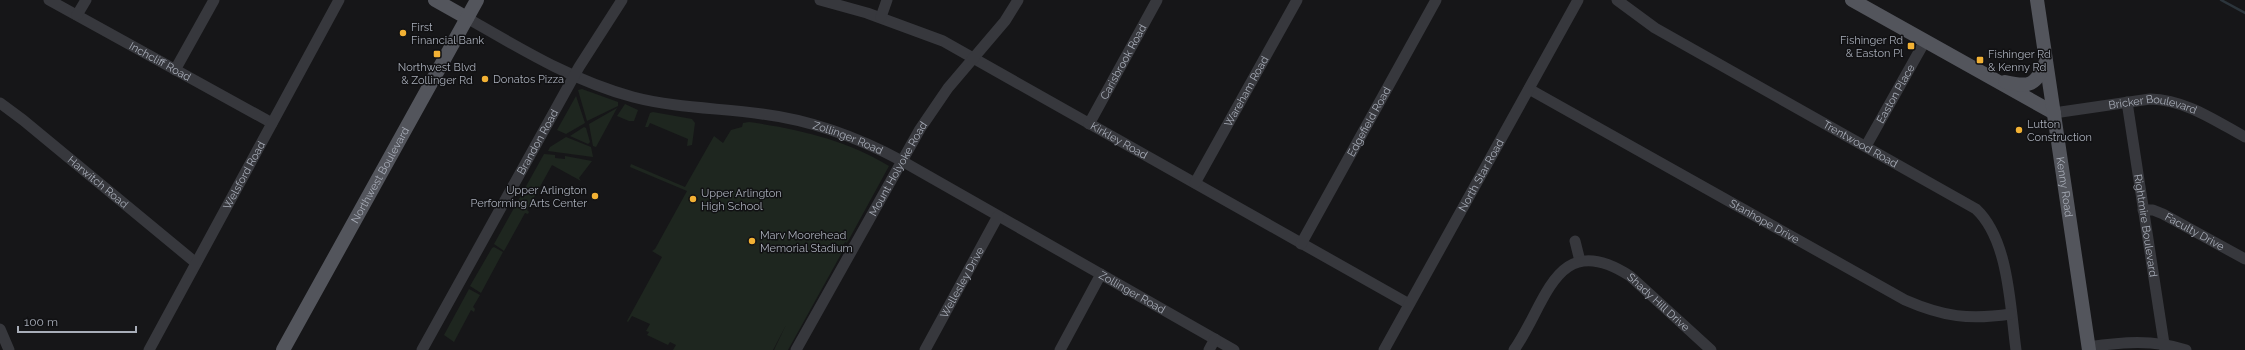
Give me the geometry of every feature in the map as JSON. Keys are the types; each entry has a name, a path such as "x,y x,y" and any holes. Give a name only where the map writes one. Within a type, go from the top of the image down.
{"main road":[{"name":"Zollinger Road","path":"435,0 467,18"},
{"name":"Northwest Boulevard","path":"283,350 477,0"},
{"path":"1852,0 2054,113"},
{"name":"Kenny Road","path":"2037,0 2089,349"},
{"path":"1990,78 2027,86 2037,79 2046,62"}],"street":[{"name":"Inchcliff Road","path":"49,0 272,124"},
{"path":"77,16 86,0"},
{"path":"175,70 214,0"},
{"name":"Welsford Road","path":"149,350 339,0"},
{"name":"Brandon Road","path":"422,350 573,77 622,0"},
{"name":"Kirkley Road","path":"820,0 838,3 927,34 974,58 1409,304"},
{"path":"881,18 887,0"},
{"name":"Mount Holyoke Road","path":"796,350 920,129 948,88 1005,21 1018,0"},
{"name":"Carisbrook Road","path":"1089,124 1157,0"},
{"name":"Wareham Road","path":"1195,183 1296,0"},
{"name":"Edgefield Road","path":"1301,244 1436,0"},
{"name":"North Star Road","path":"1384,350 1578,0"},
{"name":"Trentwood Road","path":"1617,0 1656,28 1965,201 1984,216 1997,238 2003,258 2016,350"},
{"name":"Zollinger Road","path":"467,18 573,77 634,97 675,106 763,114 809,124 846,136 902,161 1234,350"},
{"name":"Easton Place","path":"1866,146 1925,41"},
{"name":"Stanhope Drive","path":"1528,89 1905,300 1950,316 1969,317 2011,314"},
{"name":"Bricker Boulevard","path":"2054,113 2127,102 2161,99 2184,104 2245,137"},
{"name":"Rightmire Boulevard","path":"2127,102 2164,347"},
{"name":"Harwitch Road","path":"0,103 23,120 196,263"},
{"name":"Faculty Drive","path":"2143,210 2153,210 2163,214 2245,259"},
{"name":"Wellesley Drive","path":"925,350 998,216"},
{"path":"1514,350 1547,291 1561,270 1580,261 1575,241"},
{"name":"Shady Hill Drive","path":"1580,261 1601,261 1617,268 1642,286 1711,350"},
{"path":"1060,350 1101,274"},
{"path":"0,329 9,350"},
{"path":"1209,350 1215,339"},
{"path":"2089,349 2116,343 2186,350"}],"shaded area":[{"path":"582,89 618,102 618,106 587,121 578,90"},
{"path":"576,96 585,123 566,134 557,130"},
{"path":"625,104 638,110 634,121 629,121 617,116"},
{"path":"617,108 596,147 593,146 589,124"},
{"path":"653,112 692,119 695,123 692,145 687,146 688,139 650,123 648,127 645,127 650,113"},
{"name":"Marv Moorehead Memorial Stadium","path":"749,122 804,132 839,142 889,166 847,243 845,242 843,246 845,247 788,350 774,350 786,325 773,350 673,350 676,345 670,342 668,345 647,335 649,332 646,331 650,324 632,316 628,322 627,321 662,257 652,251 655,249 687,191 630,167 631,164 685,187 714,136 723,143 731,130 742,127 743,123"},
{"path":"584,127 586,128 590,142 588,144 570,136"},
{"path":"566,137 591,147 593,157 548,151 550,147"},
{"path":"544,154 555,155 555,158 565,159 565,156 592,161 579,178 581,181 552,165 527,210 529,212 528,214 525,213 504,251 494,244"},
{"path":"494,247 503,252 481,293 470,286"},
{"path":"469,289 480,295 473,307 475,309 474,312 471,310 454,342 444,335"}],"waterway":[{"path":"2221,0 2245,13"}],"place":[{"name":"First Financial Bank","path":"403,33"},
{"name":"Fishinger Rd & Easton Pl","path":"1911,46"},
{"name":"Northwest Blvd & Zollinger Rd","path":"437,54"},
{"name":"Fishinger Rd & Kenny Rd","path":"1980,60"},
{"name":"Donatos Pizza","path":"485,79"},
{"name":"Lutton Construction","path":"2019,130"},
{"name":"Upper Arlington Performing Arts Center","path":"595,196"},
{"name":"Upper Arlington High School","path":"693,199"},
{"name":"Marv Moorehead Memorial Stadium","path":"752,241"}]}
